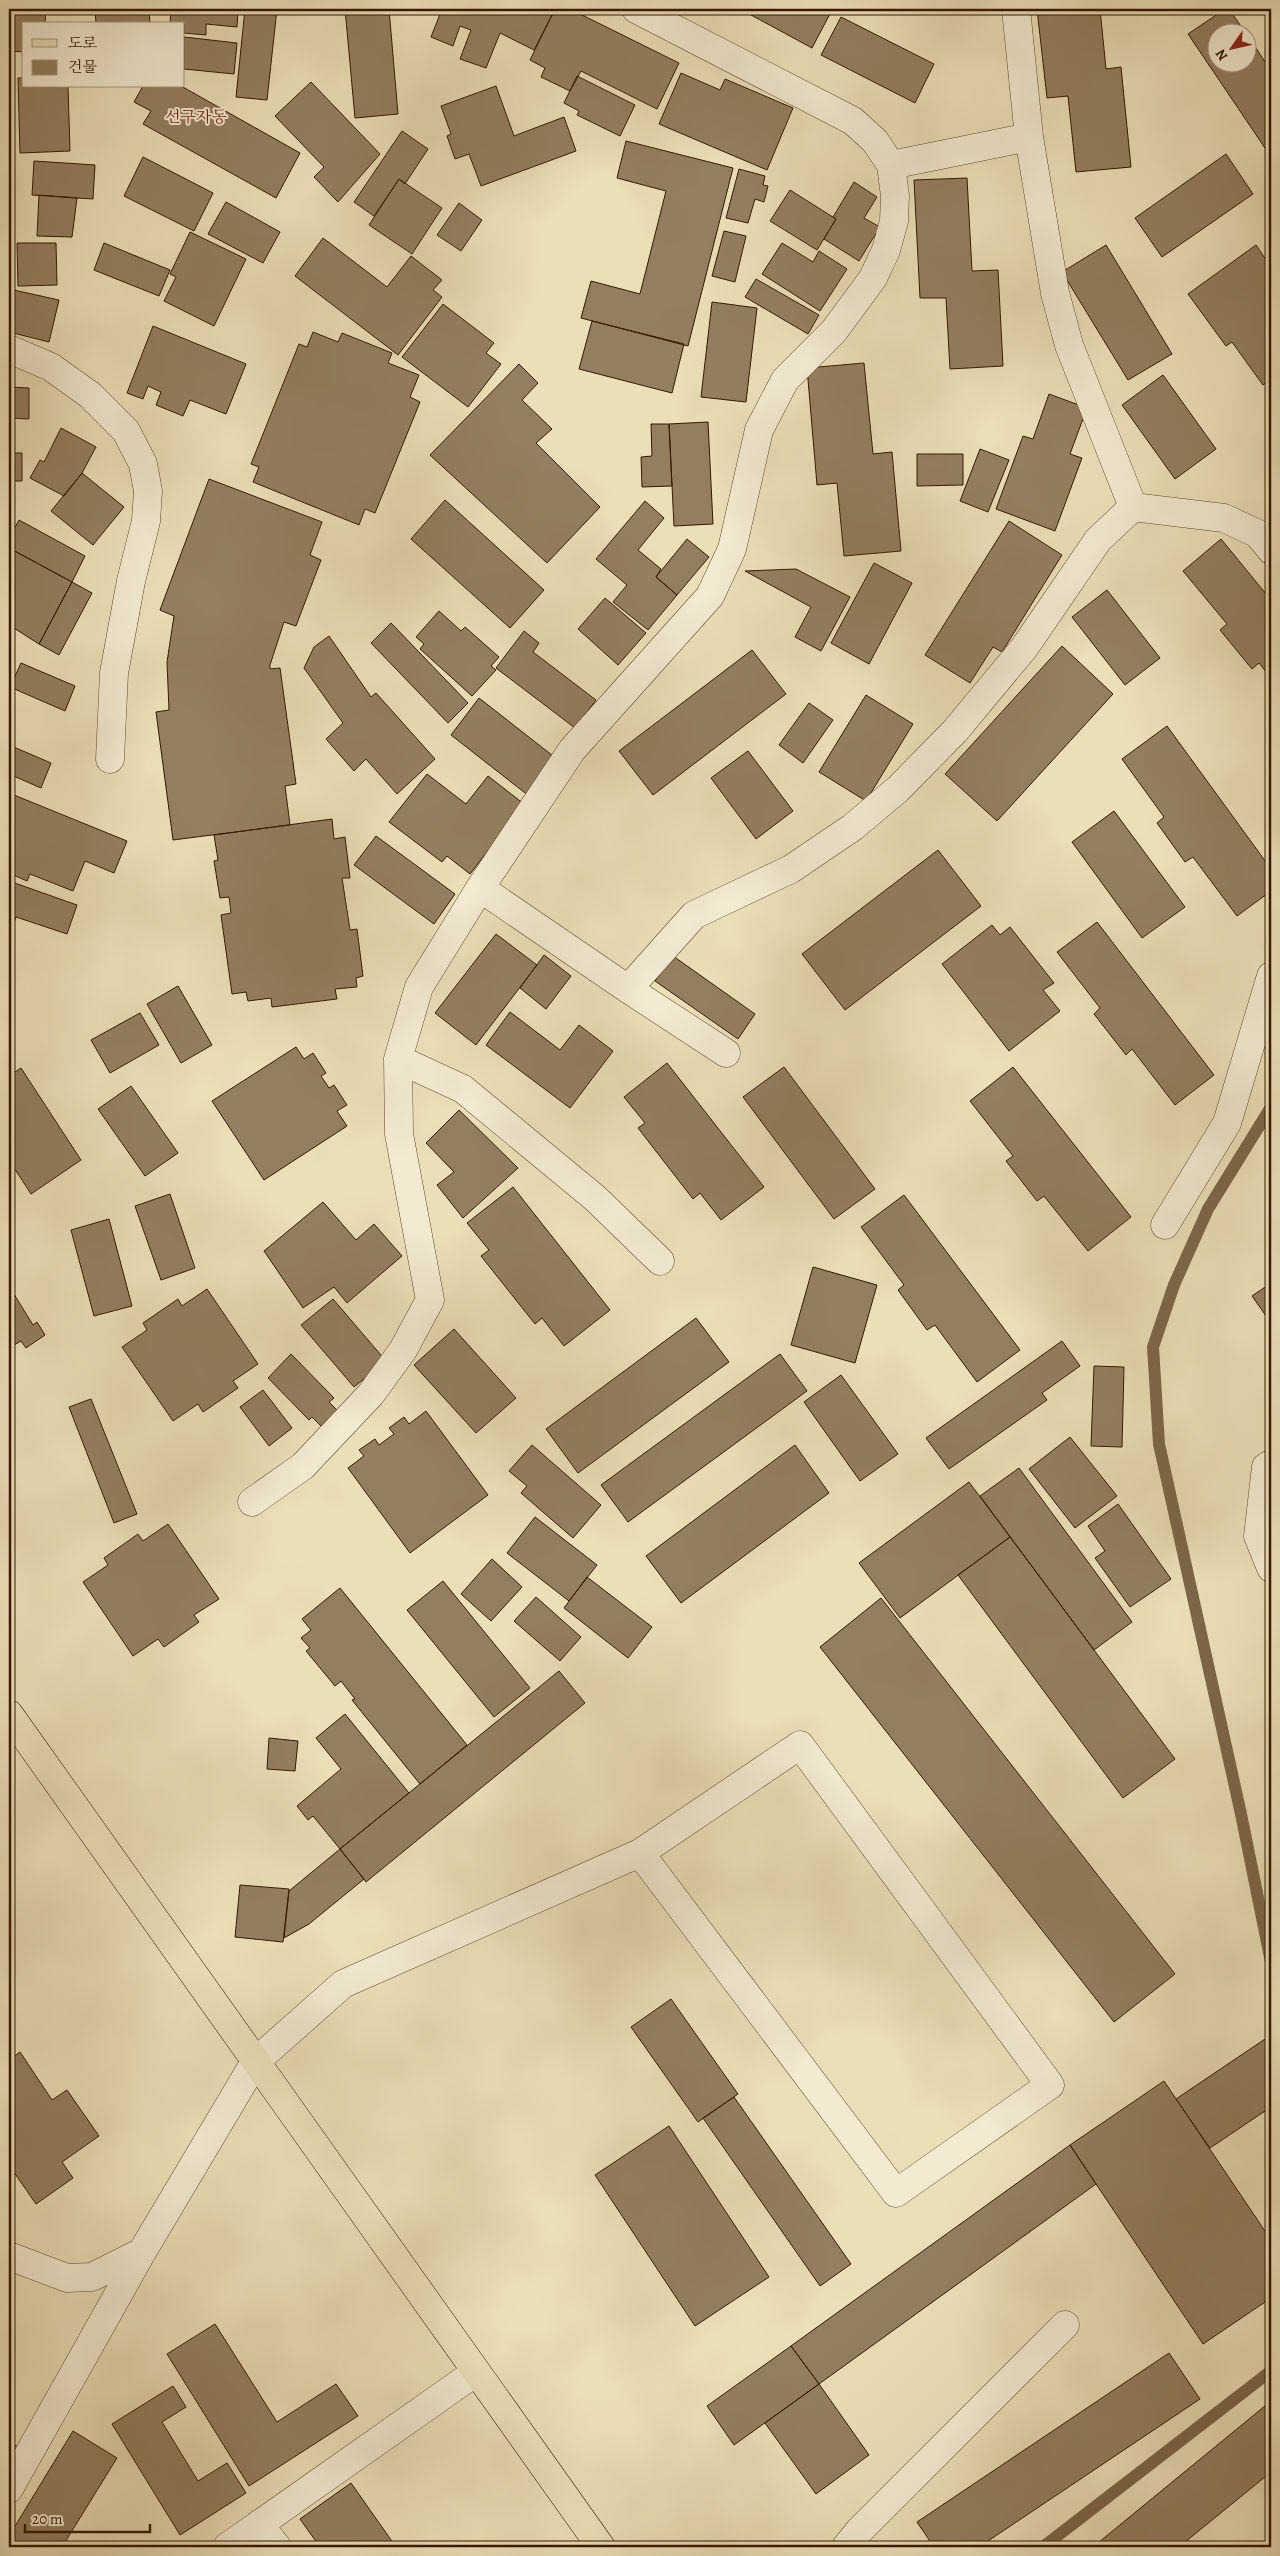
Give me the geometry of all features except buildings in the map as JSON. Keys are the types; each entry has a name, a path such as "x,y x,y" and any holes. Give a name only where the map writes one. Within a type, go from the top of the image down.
{"main road":[{"path":"9,1714 601,2547"}],"street":[{"path":"252,1502 303,1466 371,1394 403,1350 430,1300 399,1134 398,1059 419,987 480,888 572,750 710,596 732,549 759,430 785,380 834,331 873,278 886,250 894,221 895,196 891,165 875,141 853,121 636,9"},
{"path":"1016,9 1029,138 1055,293 1070,345 1133,507"},
{"path":"891,165 1029,138"},
{"path":"9,349 51,367 90,395 126,431 143,464 148,491 146,522 131,581 114,673 110,759"},
{"path":"1133,507 1224,518 1258,534 1271,550"},
{"path":"628,990 694,915 791,868 853,827 898,789 956,730 1024,648 1098,540 1133,507"},
{"path":"480,888 628,990 726,1053"},
{"path":"1166,1225 1227,1123 1271,976"},
{"path":"398,1059 463,1089 595,1198 660,1260"},
{"path":"1271,1464 1266,1468 1258,1536 1271,1568"},
{"path":"9,2489 142,2252 255,2062 343,1984 640,1853 800,1745 1050,2085 896,2193 640,1853"},
{"path":"9,2256 67,2278 92,2277 142,2252"},
{"path":"846,2547 859,2531 1065,2325"},
{"path":"227,2547 476,2372"},
{"path":"260,2524 276,2547"}],"waterway":[{"path":"1271,1107 1208,1209 1174,1285 1153,1347 1159,1444 1241,1814 1271,1962"},
{"path":"1043,2547 1271,2371"}],"district":[{"name":"선구자동","path":"196,116"}]}
